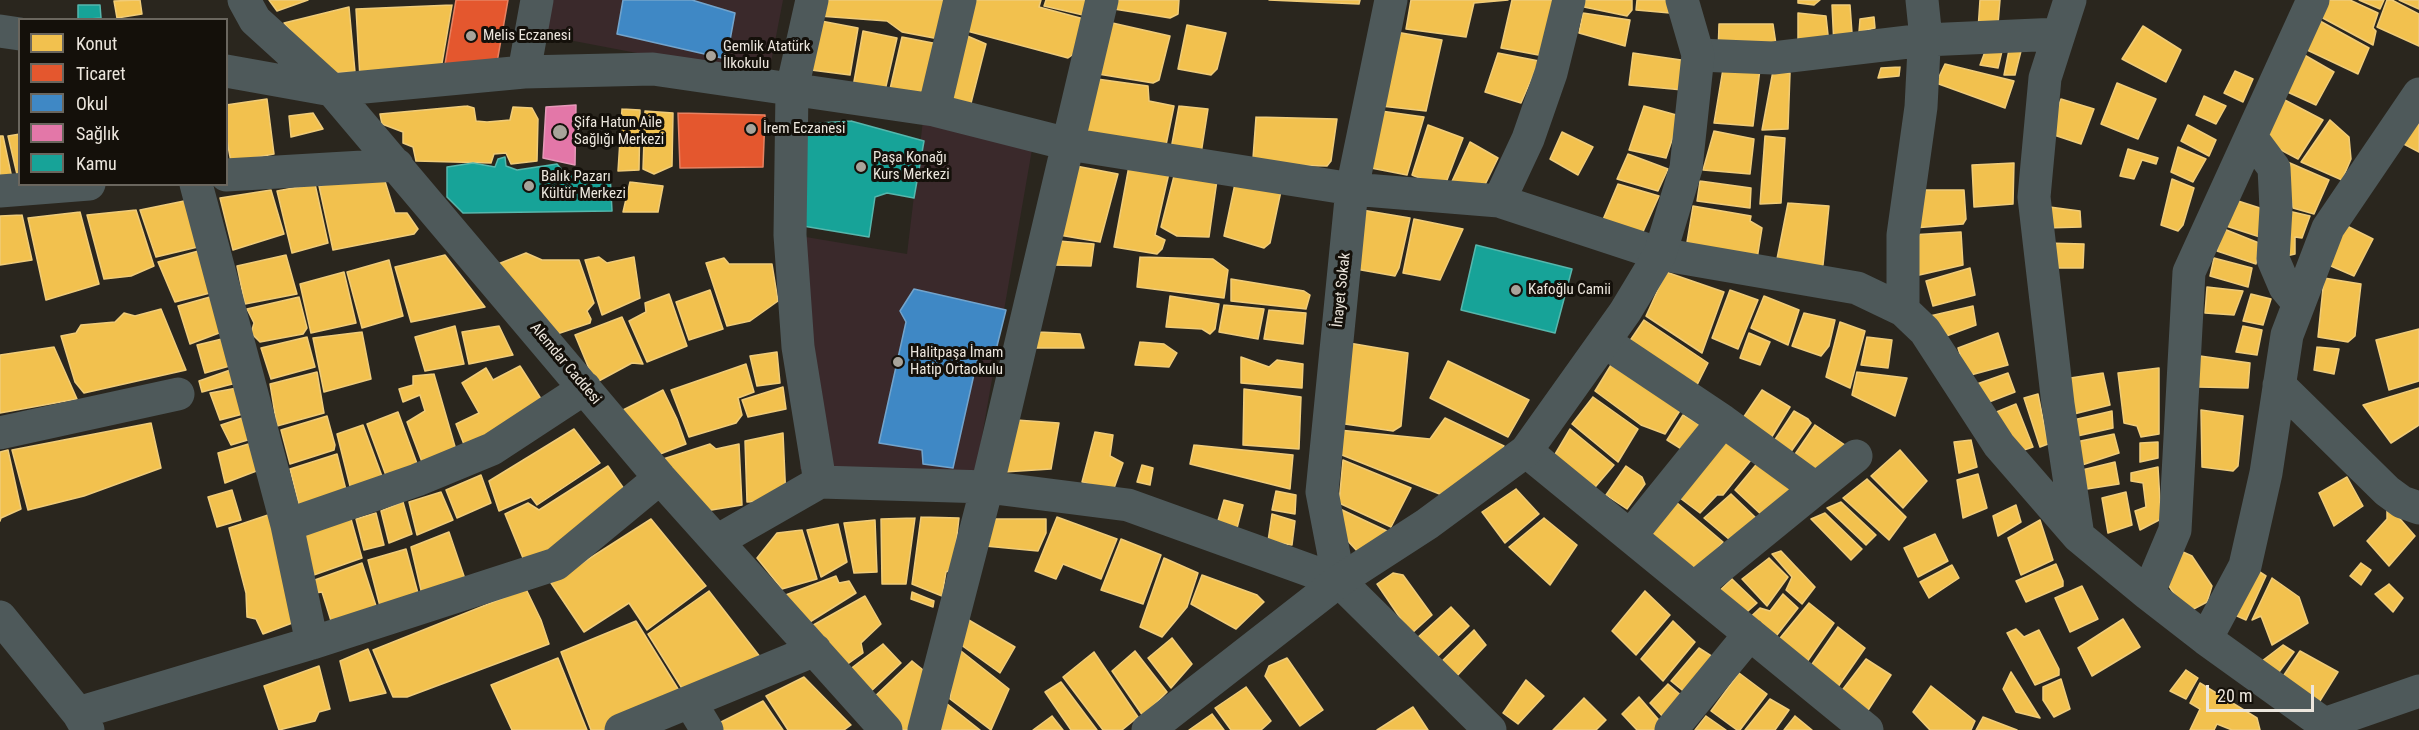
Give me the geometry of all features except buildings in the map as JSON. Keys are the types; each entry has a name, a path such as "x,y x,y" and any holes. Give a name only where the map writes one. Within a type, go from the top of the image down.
{"street":[{"name":"Alemdar Caddesi","path":"244,0 255,21 332,90 660,478 886,730"},
{"path":"524,72 537,0"},
{"path":"812,0 792,89 790,235 798,346 820,482"},
{"path":"934,110 960,0"},
{"path":"924,730 987,487 1102,0"},
{"name":"İnayet Sokak","path":"1339,581 1322,492 1352,189 1391,0"},
{"path":"1499,201 1528,138 1551,73 1569,0"},
{"path":"1148,730 1339,581 1427,524 1526,451 1605,342 1660,254 1686,168 1698,55 1682,0"},
{"path":"1903,310 1903,235 1921,107 1925,40 1922,0"},
{"path":"2070,0 2045,78 2034,197 2058,404 2078,536"},
{"path":"2148,594 2175,530 2189,272 2313,0"},
{"path":"0,31 18,34"},
{"path":"1698,55 1773,58 1925,40 2059,34"},
{"path":"228,71 332,90 524,72 653,69 934,110 1068,144 1352,189 1499,201 1660,254 1857,288 1903,310 1925,331 1999,445 2078,536 2148,594 2322,727 2419,691"},
{"path":"2206,639 2245,566 2266,472 2287,335 2328,228 2419,94"},
{"path":"2251,137 2274,168 2276,209 2273,259 2285,287 2299,304"},
{"path":"228,175 397,165"},
{"path":"0,191 64,186"},
{"path":"197,186 287,525 312,643"},
{"path":"1605,342 1723,421 1815,488"},
{"path":"2279,386 2387,491 2402,502 2419,508"},
{"path":"287,525 417,480 492,449 585,388"},
{"path":"0,433 178,394"},
{"path":"1630,535 1723,421"},
{"path":"1526,451 1867,730"},
{"path":"1694,588 1856,456"},
{"path":"0,617 83,722 312,643 556,564 660,478"},
{"path":"717,541 820,482 987,487 1128,506 1339,581 1490,730"},
{"path":"1671,730 1750,634"},
{"path":"621,730 815,650"},
{"path":"690,702 707,730"}],"shaded area":[{"name":"Gemlik Atatürk İlkokulu","path":"538,0 783,0 768,78 532,33"},
{"name":"Halitpaşa İmam Hatip Ortaokulu","path":"924,112 1034,138 976,471 800,469 800,236 907,254"}],"place":[{"name":"Melis Eczanesi","path":"471,36"},
{"name":"Gemlik Atatürk İlkokulu","path":"711,56"},
{"name":"İrem Eczanesi","path":"751,129"},
{"name":"Şifa Hatun Aile Sağlığı Merkezi","path":"560,132"},
{"name":"Paşa Konağı Kurs Merkezi","path":"861,167"},
{"name":"Balık Pazarı Kültür Merkezi","path":"529,186"},
{"name":"Kafoğlu Camii","path":"1516,290"},
{"name":"Halitpaşa İmam Hatip Ortaokulu","path":"898,362"}]}
